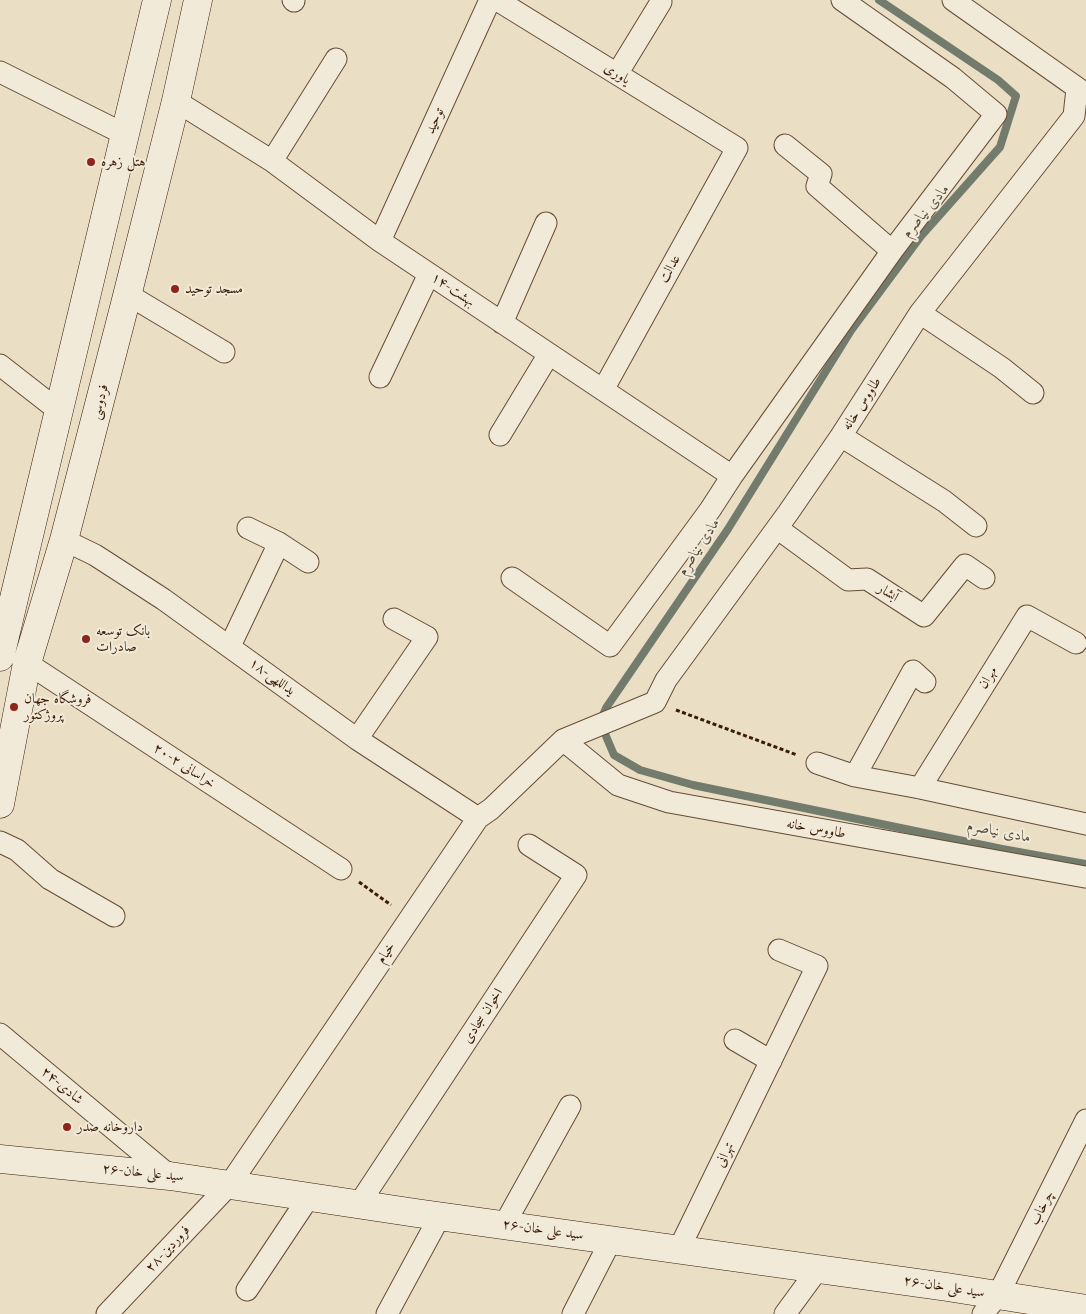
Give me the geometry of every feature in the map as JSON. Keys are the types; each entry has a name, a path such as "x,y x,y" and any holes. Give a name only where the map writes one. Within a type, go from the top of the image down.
{"main road":[{"path":"28,663 1,651 157,0"},
{"name":"فردوسی","path":"0,804 28,663 64,540 128,294 176,100 198,0"},
{"name":"۲۶-سید علی خان","path":"0,1159 230,1184 440,1216 947,1286 990,1305 1086,1309"}],"street":[{"name":"توحید","path":"380,241 490,0"},
{"name":"یاوری","path":"498,0 737,148"},
{"path":"512,578 610,646 710,510 732,476 892,251 996,114 953,78 842,0"},
{"name":"طاووس خانه","path":"655,702 666,680 777,528 841,436 920,313 1074,116 1083,87 1032,55 953,0"},
{"path":"617,74 661,2"},
{"path":"272,161 336,59"},
{"path":"0,72 124,134"},
{"name":"۱۴-بهشت","path":"176,100 272,161 380,241 732,476"},
{"path":"784,145 821,174 817,186 892,251"},
{"name":"عدالت","path":"603,390 737,148"},
{"path":"502,323 546,223"},
{"path":"380,377 430,274"},
{"path":"128,294 224,352"},
{"path":"920,313 1002,368 1033,393"},
{"path":"500,435 549,354"},
{"path":"0,365 59,410"},
{"path":"841,436 944,501 976,526"},
{"path":"248,528 279,543 308,562"},
{"name":"آبشار","path":"777,528 848,580 867,579 924,616 966,565 984,578"},
{"name":"۱۸-یداللهی","path":"64,540 95,554 230,646 357,739 478,818"},
{"path":"230,646 279,543"},
{"name":"مهران","path":"920,788 1027,616 1076,643"},
{"path":"357,739 427,638 394,619"},
{"name":"۲۰-خراسانی ۲","path":"28,663 342,869"},
{"path":"855,776 913,671 925,682"},
{"path":"564,740 655,702"},
{"name":"طاووس خانه","path":"564,740 618,785 669,802 1085,877"},
{"name":"خیام","path":"230,1184 478,818 491,809 564,740"},
{"path":"816,763 855,776 1086,824"},
{"path":"0,842 17,850 50,879 114,916"},
{"name":"اخوان سجادی","path":"359,1204 576,875 529,845"},
{"name":"تهرانی","path":"679,1249 817,966 779,950"},
{"name":"۲۴-شادی","path":"0,1034 170,1176"},
{"path":"734,1040 771,1061"},
{"path":"504,1225 570,1106"},
{"name":"چرخاب","path":"990,1305 1086,1120"},
{"name":"۲۸-فروردین","path":"107,1314 230,1184"},
{"path":"247,1290 309,1197"},
{"path":"387,1314 440,1216"},
{"path":"573,1314 611,1240"},
{"path":"785,1314 818,1269"}],"path":[{"path":"655,702 816,763"},
{"path":"342,869 409,919"}],"waterway":[{"name":"مادی نیاصرم","path":"879,0 998,80 1016,96 1000,147 921,236 852,329 728,529 606,708 600,722 614,755 640,770 693,785 1002,849 1086,864"}],"place":[{"name":"هتل زهره","path":"91,162"},
{"name":"مسجد توحید","path":"175,289"},
{"name":"بانک توسعه صادرات","path":"86,639"},
{"name":"فروشگاه جهان پروژکتور","path":"14,707"},
{"name":"داروخانه صدر","path":"67,1127"}]}
